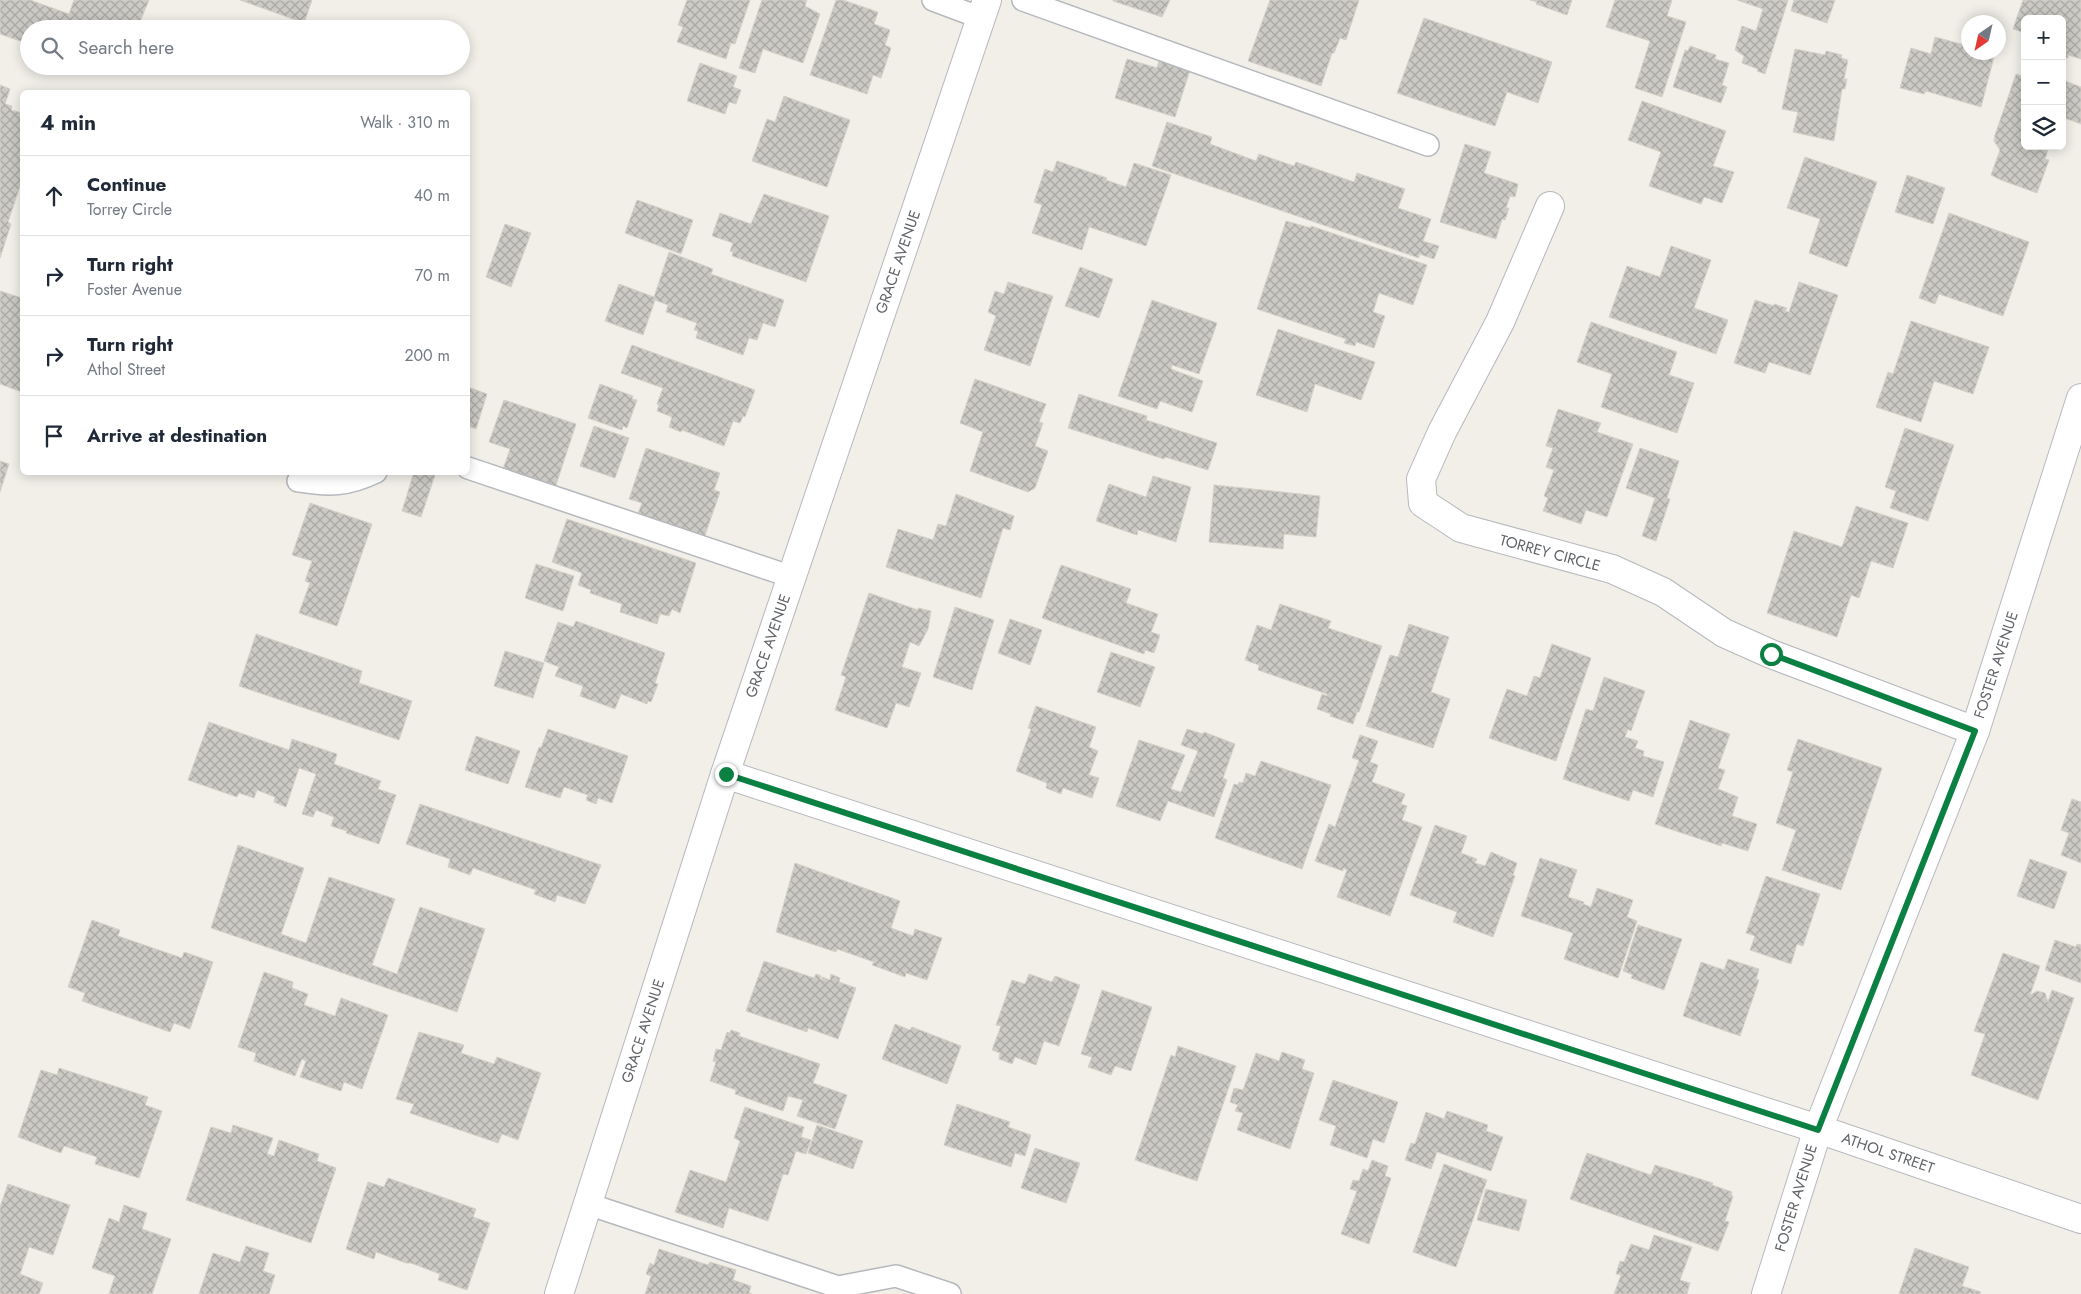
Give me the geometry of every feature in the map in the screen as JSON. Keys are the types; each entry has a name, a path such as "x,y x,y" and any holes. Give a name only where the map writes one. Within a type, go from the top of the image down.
{"street":[{"name":"GRACE AVENUE","path":"559,1294 726,774 984,9"},
{"name":"TORREY CIRCLE","path":"1550,206 1500,322 1442,432 1421,479 1422,503 1461,528 1612,569 1663,592 1724,634 1771,654 1975,731"},
{"name":"FOSTER AVENUE","path":"1766,1294 1818,1130 1975,731 2081,398"},
{"name":"ATHOL STREET","path":"726,774 1818,1130 2081,1219"}],"lane":[{"path":"933,0 984,9"},
{"path":"1023,0 1428,145"},
{"path":"470,469 792,577"},
{"path":"298,481 326,485 350,482 368,475"},
{"path":"588,1204 838,1288 896,1276 950,1294"}],"building":[{"path":"0,0 30,0 69,14 74,0 149,0 141,20 20,20 20,41 0,34"},
{"path":"240,0 312,0 305,20 296,20"},
{"path":"687,0 750,0 735,44 731,43 726,59 677,42 683,27 678,25"},
{"path":"762,0 807,0 805,6 820,14 803,63 763,49 755,73 739,68"},
{"path":"836,0 843,0 878,12 874,24 890,30 885,45 891,48 881,78 873,75 867,94 810,75"},
{"path":"1113,0 1170,0 1162,17 1113,1"},
{"path":"1270,0 1359,0 1346,40 1340,38 1334,53 1332,53 1321,86 1248,61"},
{"path":"1530,0 1572,0 1567,15"},
{"path":"1615,0 1672,0 1667,16 1686,22 1662,97 1635,88 1650,41 1606,27"},
{"path":"1737,0 1788,0 1765,74 1742,63 1744,56 1735,50 1742,26 1756,31 1763,9"},
{"path":"1794,0 1835,0 1827,23 1791,11"},
{"path":"2023,0 2081,0 2081,59 2068,55 2068,58 2066,57 2066,15 2021,15 2021,32 2013,29"},
{"path":"1424,18 1552,62 1538,103 1507,92 1495,126 1397,93"},
{"path":"1935,37 1961,44 1961,60 1993,60 1981,107 1926,91 1924,94 1900,88 1911,48 1931,54"},
{"path":"1690,46 1716,55 1715,59 1729,63 1722,85 1727,87 1721,103 1673,87 1685,50 1688,51"},
{"path":"1795,49 1825,55 1826,51 1842,55 1841,58 1848,60 1844,79 1847,79 1845,89 1842,89 1834,141 1793,132 1798,112 1782,109"},
{"path":"1160,58 1191,67 1175,117 1115,98 1127,59 1157,68"},
{"path":"700,63 737,76 733,87 741,90 736,104 729,102 725,114 687,101"},
{"path":"2016,74 2021,76 2021,150 2048,150 2045,159 2049,160 2037,193 1991,175 2000,150 1994,141"},
{"path":"2066,81 2081,87 2081,124 2066,118"},
{"path":"0,85 10,89 5,104 12,106 11,110 20,112 20,186 8,222 11,224 0,258"},
{"path":"784,96 850,120 827,187 752,161 767,119 775,122"},
{"path":"1642,101 1726,131 1713,166 1734,172 1722,203 1704,197 1701,204 1649,186 1661,152 1628,140"},
{"path":"1167,122 1212,137 1210,144 1256,161 1259,154 1294,166 1296,162 1354,182 1357,173 1405,189 1398,208 1431,219 1423,241 1439,246 1434,259 1419,254 1419,258 1152,166"},
{"path":"1465,144 1491,152 1484,173 1518,184 1515,197 1510,196 1506,208 1509,208 1505,220 1502,219 1496,239 1440,222"},
{"path":"1805,157 1877,182 1847,267 1809,253 1820,219 1787,208"},
{"path":"1057,161 1107,178 1106,180 1126,187 1134,163 1171,175 1146,246 1089,227 1082,250 1032,233 1042,205 1034,202 1045,169 1053,172"},
{"path":"1907,175 1945,188 1933,224 1895,212"},
{"path":"764,194 829,216 806,282 732,256 733,252 730,251 733,243 712,236 720,213 751,224"},
{"path":"637,200 693,220 681,254 625,233"},
{"path":"1949,213 2029,242 2003,316 1939,294 1935,304 1919,298"},
{"path":"1286,221 1311,228 1311,226 1427,265 1413,305 1379,293 1373,312 1385,316 1374,348 1356,342 1355,346 1344,343 1346,339 1257,309"},
{"path":"505,224 531,233 511,287 486,277"},
{"path":"1671,246 1711,260 1694,308 1728,320 1716,354 1609,317 1627,266 1660,277"},
{"path":"669,252 713,269 711,274 784,300 775,327 763,323 757,340 749,338 743,355 696,338 698,331 694,330 697,323 666,312 668,305 655,300 643,335 605,321 619,284 654,297"},
{"path":"1080,267 1113,279 1099,318 1065,306"},
{"path":"1008,282 1053,296 1030,366 984,350 996,316 988,312 995,291 1004,294"},
{"path":"1799,282 1838,295 1810,375 1769,362 1765,373 1734,363 1755,300 1787,308 1785,311 1789,312"},
{"path":"0,291 20,297 20,391 0,384"},
{"path":"1152,300 1217,323 1199,374 1172,365 1171,369 1203,381 1192,412 1160,401 1157,409 1118,396"},
{"path":"1911,321 1989,347 1973,394 1934,381 1921,422 1876,407 1888,372 1893,374"},
{"path":"1591,322 1677,352 1669,375 1694,383 1677,433 1601,407 1612,374 1577,362"},
{"path":"1278,329 1375,362 1361,400 1315,384 1307,412 1256,395"},
{"path":"632,345 755,390 745,417 743,416 740,423 733,421 724,446 669,427 672,417 657,411 659,405 657,404 663,388 621,373"},
{"path":"975,379 1046,404 1039,422 1043,423 1035,446 1048,451 1035,488 1028,492 970,471 983,432 960,423"},
{"path":"600,384 633,396 632,399 637,400 627,428 623,426 622,430 588,418"},
{"path":"470,388 487,394 476,429 470,427"},
{"path":"1079,394 1147,416 1146,420 1217,443 1208,470 1165,457 1164,459 1068,428"},
{"path":"504,400 576,424 555,488 503,469 510,449 489,442"},
{"path":"1558,409 1601,423 1597,432 1633,444 1607,517 1586,510 1581,524 1543,511 1548,498 1544,496 1554,470 1546,467 1553,448 1546,446"},
{"path":"594,426 629,438 615,478 580,466"},
{"path":"1905,428 1954,445 1928,521 1890,508 1896,491 1885,487"},
{"path":"646,448 720,473 714,490 720,492 703,541 637,516 642,503 629,499"},
{"path":"1640,448 1679,461 1667,498 1670,499 1656,541 1642,536 1655,498 1626,488"},
{"path":"0,461 9,464 0,492"},
{"path":"413,475 435,475 421,517 402,511"},
{"path":"1153,476 1191,487 1176,542 1138,530 1137,535 1096,521 1109,484 1146,497"},
{"path":"1214,485 1320,496 1316,537 1284,534 1283,549 1209,542"},
{"path":"956,494 1014,516 1010,530 1003,528 981,598 886,567 898,529 933,540 938,524 946,526"},
{"path":"310,503 372,524 337,626 299,613 310,583 305,581 312,561 292,555"},
{"path":"1856,506 1908,523 1893,568 1871,561 1859,598 1851,595 1837,637 1767,613 1794,531 1842,547"},
{"path":"567,519 696,563 680,613 672,609 669,616 660,614 657,624 620,612 622,604 590,593 591,590 578,585 582,573 552,562"},
{"path":"536,564 574,576 563,611 525,598"},
{"path":"1061,565 1131,589 1126,603 1158,614 1151,632 1160,635 1154,653 1145,650 1144,654 1042,618"},
{"path":"869,593 918,610 918,608 931,611 928,629 919,646 910,642 902,667 921,673 909,707 896,703 887,728 835,710 846,677 841,675"},
{"path":"1280,604 1331,621 1328,628 1382,646 1353,724 1317,709 1322,694 1327,696 1327,694 1258,670 1259,665 1245,660 1257,625 1271,630"},
{"path":"955,607 994,620 972,690 933,677"},
{"path":"1010,619 1042,630 1030,665 998,653"},
{"path":"576,621 665,653 655,683 658,684 651,702 648,701 647,704 621,694 615,709 580,696 583,686 555,676 559,667 544,661 558,622 573,627"},
{"path":"1409,624 1449,637 1431,692 1450,699 1433,748 1366,726 1390,655 1398,657"},
{"path":"256,634 362,671 359,683 412,701 399,740 239,686"},
{"path":"1552,644 1591,658 1556,761 1489,738 1507,689 1527,696 1534,676 1540,678"},
{"path":"505,651 544,663 533,698 494,686"},
{"path":"1111,652 1155,667 1140,707 1097,692"},
{"path":"1604,677 1645,691 1631,731 1628,729 1625,737 1638,741 1635,748 1644,751 1643,756 1664,762 1653,797 1633,790 1629,801 1563,779 1586,709 1593,711"},
{"path":"1036,706 1096,727 1089,747 1098,751 1089,775 1099,778 1092,798 1063,788 1061,794 1046,788 1047,783 1016,771 1031,729 1028,728"},
{"path":"1690,720 1730,734 1718,768 1725,770 1718,789 1738,797 1732,816 1757,824 1748,851 1722,843 1721,846 1655,824"},
{"path":"209,722 289,750 292,739 337,754 334,764 381,781 378,789 396,795 379,844 331,826 334,817 316,810 313,817 302,814 316,774 299,768 286,807 274,802 275,797 257,790 254,798 239,793 237,797 188,780"},
{"path":"548,729 628,756 612,803 598,798 596,804 586,800 588,795 564,787 560,798 525,787 539,747 541,748"},
{"path":"1187,729 1203,734 1204,732 1235,744 1223,778 1227,780 1214,817 1168,801 1160,821 1116,806 1139,740 1185,755 1171,789 1181,792 1198,751 1181,745"},
{"path":"1360,735 1378,741 1370,762 1378,765 1372,782 1405,794 1401,804 1407,806 1402,820 1422,827 1390,916 1337,897 1347,870 1343,868 1343,871 1315,861 1329,824 1335,827 1359,760 1352,758"},
{"path":"476,736 520,751 508,784 465,770"},
{"path":"1798,739 1882,768 1841,890 1782,870 1796,830 1776,823 1793,772 1787,770"},
{"path":"1261,761 1331,785 1302,869 1215,838 1234,784 1243,783 1246,773 1255,776"},
{"path":"2072,799 2081,802 2081,863 2061,855 2069,833 2061,830"},
{"path":"420,804 601,865 585,904 557,895 555,902 534,894 536,890 473,868 470,875 448,867 450,859 406,844"},
{"path":"1435,825 1467,836 1461,853 1477,859 1475,863 1485,866 1491,852 1517,863 1513,875 1515,876 1493,937 1453,922 1457,912 1410,895"},
{"path":"238,845 304,868 281,934 306,943 329,877 395,899 372,965 397,974 420,907 485,929 457,1012 211,928"},
{"path":"1540,858 1577,870 1568,897 1584,902 1583,904 1591,907 1597,888 1633,900 1627,917 1637,921 1618,978 1564,959 1573,933 1521,916"},
{"path":"2030,859 2067,872 2054,909 2017,896"},
{"path":"795,863 900,901 891,928 913,936 915,929 942,938 927,980 906,973 905,977 872,965 874,962 837,949 836,952 776,932"},
{"path":"1766,876 1820,894 1803,946 1797,944 1791,964 1750,950 1755,936 1746,933"},
{"path":"92,920 120,930 118,936 182,958 184,952 213,962 190,1029 174,1023 170,1032 82,1001 85,993 68,987"},
{"path":"1638,925 1682,939 1664,990 1631,978 1633,975 1623,971"},
{"path":"2055,940 2076,947 2077,944 2081,945 2081,983 2045,970"},
{"path":"2003,953 2040,966 2030,995 2037,991 2045,993 2048,1002 2052,990 2074,998 2038,1100 1971,1075 1985,1034 1974,1031"},
{"path":"1728,959 1759,969 1756,979 1759,980 1740,1036 1683,1016 1701,962 1724,970"},
{"path":"764,961 814,978 816,974 821,976 820,979 822,980 822,977 830,980 831,974 840,978 839,982 856,988 838,1039 808,1028 807,1032 746,1011"},
{"path":"264,972 293,982 292,988 308,994 304,1005 335,1016 341,998 388,1015 362,1089 344,1082 341,1091 300,1077 306,1061 302,1059 295,1076 254,1061 256,1053 238,1047"},
{"path":"1029,974 1052,982 1055,976 1080,985 1059,1046 1044,1041 1036,1065 1015,1057 1012,1064 999,1059 1000,1053 992,1050 1001,1026 996,1025 1012,980 1025,984"},
{"path":"1102,990 1152,1007 1131,1071 1115,1066 1111,1075 1088,1067 1092,1057 1081,1054"},
{"path":"895,1024 910,1030 912,1027 961,1046 947,1084 882,1059"},
{"path":"731,1030 740,1033 739,1036 820,1064 813,1083 847,1095 835,1129 797,1116 803,1100 788,1096 783,1111 735,1094 736,1090 710,1081 716,1062 713,1061 716,1049 721,1050 727,1032 730,1033"},
{"path":"419,1032 464,1045 461,1053 494,1064 497,1057 541,1073 518,1140 502,1134 498,1143 410,1113 414,1104 396,1099"},
{"path":"1178,1046 1236,1066 1197,1181 1135,1160 1171,1055 1175,1057"},
{"path":"1282,1052 1305,1060 1302,1069 1314,1073 1290,1149 1237,1130 1243,1113 1235,1111 1238,1105 1230,1102 1234,1088 1243,1090 1256,1053 1279,1061"},
{"path":"59,1068 148,1097 145,1105 162,1111 139,1178 95,1164 97,1157 64,1146 61,1153 18,1137 41,1070 57,1075"},
{"path":"1333,1080 1398,1102 1384,1143 1373,1139 1367,1158 1330,1145 1336,1126 1319,1120"},
{"path":"957,1104 1010,1122 1008,1127 1031,1135 1025,1156 1015,1153 1011,1167 944,1145"},
{"path":"745,1107 804,1127 801,1137 811,1140 806,1154 796,1151 788,1175 783,1174 768,1221 729,1208 723,1228 675,1212 690,1170 726,1182 740,1141 734,1138"},
{"path":"1447,1111 1488,1125 1486,1131 1503,1137 1491,1171 1437,1152 1431,1169 1405,1160 1411,1143 1415,1144 1426,1112 1444,1119"},
{"path":"233,1125 273,1138 267,1154 274,1156 279,1140 319,1154 317,1161 336,1168 311,1243 186,1200 211,1127 231,1133"},
{"path":"817,1125 863,1141 853,1169 808,1153"},
{"path":"1035,1148 1080,1163 1066,1203 1021,1188"},
{"path":"1587,1153 1651,1175 1655,1165 1713,1183 1712,1185 1732,1192 1731,1195 1733,1196 1725,1221 1729,1222 1718,1251 1570,1199"},
{"path":"1372,1160 1388,1166 1385,1176 1391,1178 1369,1244 1341,1234 1357,1191 1350,1189 1353,1180 1359,1181 1363,1169 1368,1171"},
{"path":"1444,1164 1487,1180 1456,1267 1413,1252"},
{"path":"388,1178 476,1209 473,1217 490,1223 467,1290 438,1280 440,1274 411,1263 376,1252 374,1259 346,1249 368,1182 384,1187"},
{"path":"8,1184 70,1205 53,1255 29,1247 20,1274 43,1283 39,1294 0,1294 0,1207"},
{"path":"1486,1189 1527,1200 1519,1231 1477,1220"},
{"path":"124,1205 147,1213 142,1229 171,1239 152,1294 109,1294 115,1276 92,1268 109,1218 119,1222"},
{"path":"1654,1235 1692,1247 1680,1280 1690,1283 1687,1294 1614,1294 1621,1275 1616,1274 1620,1261 1624,1262 1631,1244 1649,1250"},
{"path":"246,1246 269,1253 263,1271 275,1275 269,1294 199,1294 213,1253 240,1262"},
{"path":"1915,1248 1969,1267 1962,1286 1981,1292 1980,1294 1899,1294"},
{"path":"659,1249 708,1265 710,1262 736,1270 733,1280 751,1286 749,1293 752,1294 645,1294 651,1276 646,1274 650,1263 654,1265"}],"route":[{"path":"726,774 1818,1130 1975,731 1771,654"}]}
